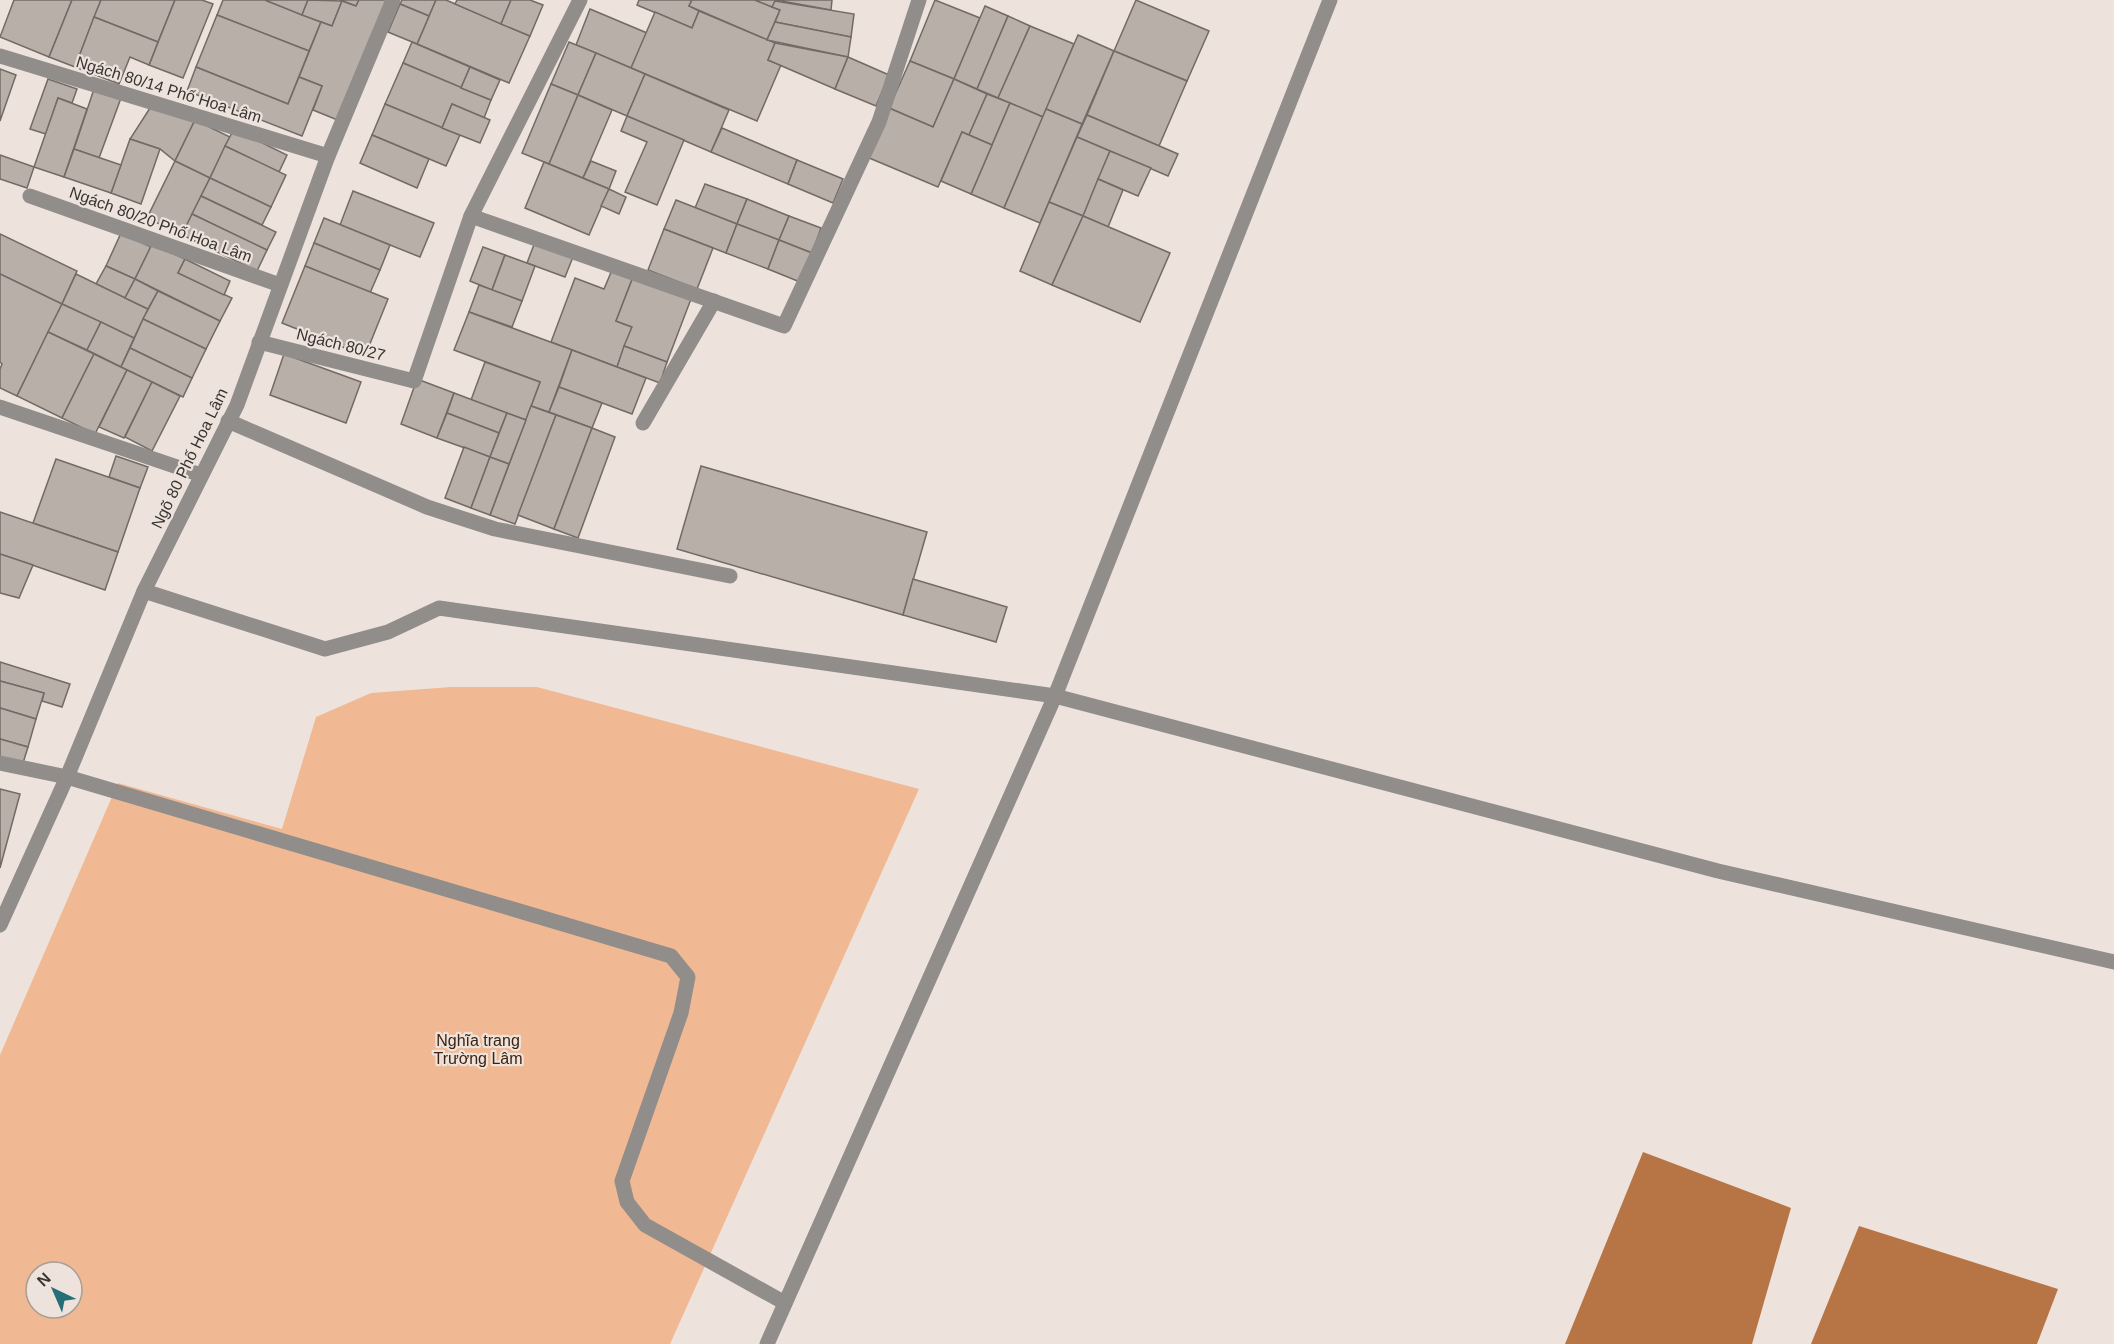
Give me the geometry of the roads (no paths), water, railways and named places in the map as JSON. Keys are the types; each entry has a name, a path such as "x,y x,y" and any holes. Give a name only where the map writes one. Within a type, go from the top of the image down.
{"street":[{"name":"Ngõ 80 Phố Hoa Lâm","path":"0,926 67,777 144,591 237,405 328,156 393,0"},
{"path":"580,0 471,216 784,326 879,122 919,0"},
{"path":"767,1344 1055,696 1330,0"},
{"name":"Ngách 80/14 Phố Hoa Lâm","path":"0,57 328,156"},
{"name":"Ngách 80/20 Phố Hoa Lâm","path":"30,196 280,285"},
{"name":"Ngách 80/27","path":"259,342 414,381 471,216"},
{"path":"643,423 714,301"},
{"path":"0,407 201,475"},
{"path":"228,421 428,507 495,529 730,576"},
{"path":"144,591 325,649 388,633 439,608 1055,696 1718,871 2114,962"},
{"path":"0,763 67,777 671,956 688,976 681,1012 622,1181 627,1202 645,1225 785,1304"}],"park label":[{"name":"Nghĩa trang Trường Lâm","path":"478,1049"}]}
